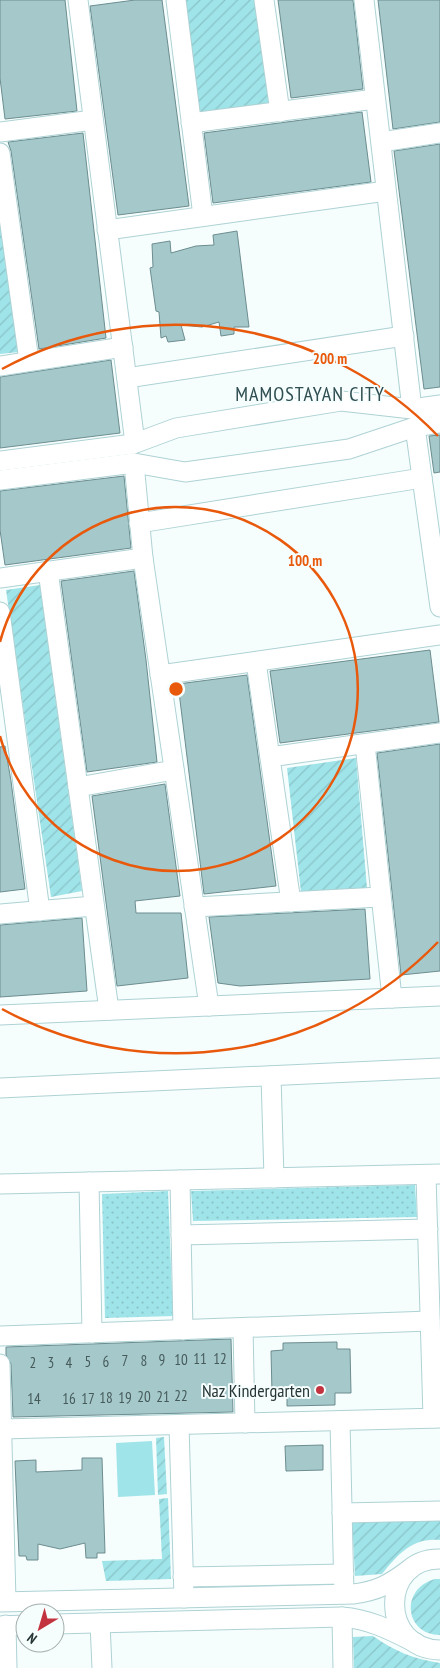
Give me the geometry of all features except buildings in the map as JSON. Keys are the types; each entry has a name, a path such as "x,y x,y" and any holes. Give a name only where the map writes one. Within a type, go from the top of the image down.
{"street":[{"path":"82,0 78,0 135,443"},
{"path":"176,0 203,216"},
{"path":"264,0 280,112"},
{"path":"364,0 414,418 440,607"},
{"path":"191,123 376,99"},
{"path":"0,132 93,120"},
{"path":"381,142 440,133"},
{"path":"0,153 29,361"},
{"path":"107,230 386,191"},
{"path":"127,378 404,336"},
{"path":"0,366 123,347"},
{"path":"0,462 135,443 176,428 341,401 440,423"},
{"path":"0,480 134,463 185,472 349,449 440,405"},
{"path":"134,463 143,558 209,1006"},
{"path":"139,523 422,478"},
{"path":"0,578 143,558"},
{"path":"48,571 109,1010"},
{"path":"0,612 6,700 40,911"},
{"path":"160,675 440,635"},
{"path":"256,662 290,902"},
{"path":"270,757 440,732"},
{"path":"364,744 392,998"},
{"path":"78,786 174,770"},
{"path":"194,908 380,897"},
{"path":"0,914 94,906"},
{"path":"0,1015 440,996"},
{"path":"0,1088 440,1068"},
{"path":"272,1076 274,1178"},
{"path":"0,1184 433,1174 428,1229 430,1321 436,1418 2,1429"},
{"path":"180,1180 183,1330"},
{"path":"89,1182 92,1333"},
{"path":"181,1235 428,1229"},
{"path":"0,1336 430,1321"},
{"path":"243,1328 245,1423"},
{"path":"0,1364 3,1602 365,1593 389,1584 422,1562 440,1559"},
{"path":"340,1420 344,1594"},
{"path":"178,1425 184,1598"},
{"path":"342,1513 440,1511"},
{"path":"410,1569 398,1586 394,1598 394,1610 401,1629 416,1644"},
{"path":"183,1577 344,1574"},
{"path":"342,1617 343,1668"},
{"path":"65,1624 358,1618 416,1644 429,1649 440,1650"},
{"path":"100,1623 102,1668"},
{"path":"3,1626 7,1668"}],"shaded area":[{"path":"180,0 255,0 274,105 197,115"},
{"path":"0,217 19,352 0,354"},
{"path":"40,585 82,891 51,897 6,590"},
{"path":"356,758 367,888 301,892 287,768"},
{"path":"415,1185 417,1217 193,1221 191,1191"},
{"path":"168,1191 173,1316 105,1318 102,1194"},
{"path":"164,1437 167,1494 158,1495 156,1438"},
{"path":"152,1441 155,1495 118,1497 116,1443"},
{"path":"168,1498 171,1579 106,1581 102,1561 162,1559 159,1499"},
{"path":"352,1520 440,1521 440,1540 422,1541 407,1548 382,1574 355,1576"},
{"path":"440,1579 440,1635 428,1633 419,1628 411,1611 412,1601 416,1592 423,1584"},
{"path":"373,1636 405,1654 440,1663 440,1668 354,1668 353,1637"}],"place":[{"name":"Naz Kindergarten","path":"320,1390"}],"district":[{"name":"MAMOSTAYAN CITY","path":"310,394"}]}
